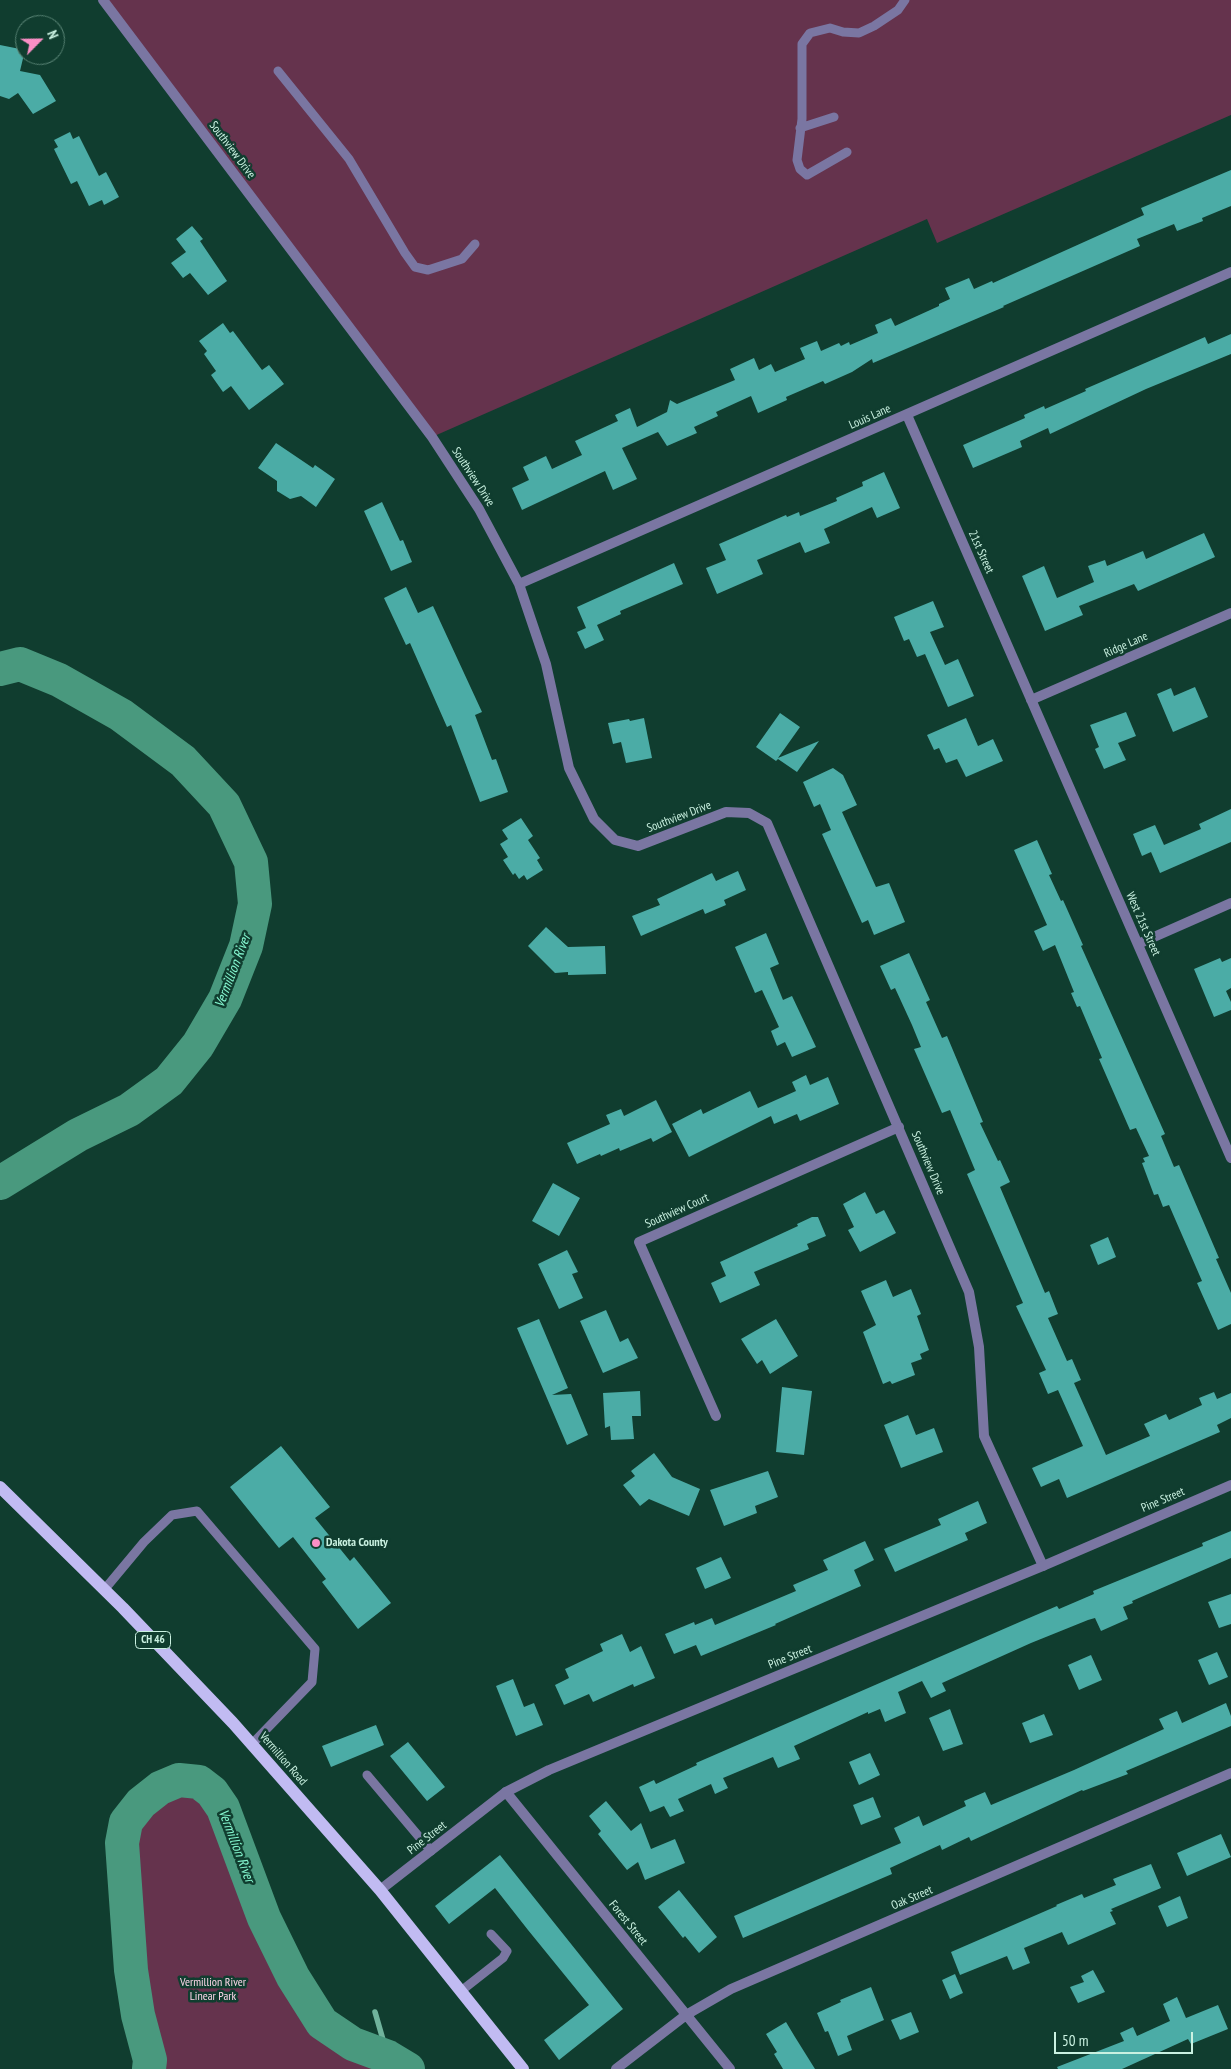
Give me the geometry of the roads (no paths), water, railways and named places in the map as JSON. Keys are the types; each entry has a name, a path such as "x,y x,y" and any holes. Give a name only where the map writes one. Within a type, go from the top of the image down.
{"main road":[{"name":"Vermillion Road","path":"0,1487 104,1590 252,1744 380,1890 523,2069"}],"street":[{"name":"Southview Drive","path":"103,0 432,437 480,509 519,584 546,664 569,768 594,819 615,840 638,846 726,812 749,813 767,823 969,1292 979,1348 984,1436 1043,1566"},
{"name":"Louis Lane","path":"519,584 1231,272"},
{"name":"21st Street","path":"907,415 1032,700"},
{"name":"Ridge Lane","path":"1032,700 1231,613"},
{"name":"West 21st Street","path":"1032,700 1231,1158"},
{"path":"1138,944 1231,903"},
{"name":"Southview Court","path":"716,1416 639,1242 899,1127"},
{"name":"Pine Street","path":"380,1890 506,1792 558,1766 1043,1566 1231,1485"},
{"name":"Oak Street","path":"616,2069 686,2015 740,1986 1231,1773"},
{"name":"Forest Street","path":"506,1792 730,2069"}],"lane":[{"path":"847,152 807,175 800,169 797,160 800,128 802,44 810,33 830,28 843,32 859,33 874,26 898,10 904,0"},
{"path":"278,71 349,159 404,254 415,267 428,270 462,258 475,244"},
{"path":"800,128 834,117"},
{"path":"104,1590 144,1542 172,1515 197,1511 315,1649 312,1682 252,1744"},
{"path":"367,1775 431,1851"},
{"path":"461,1991 503,1958 506,1951 491,1934"}],"waterway":[{"name":"Vermillion River","path":"0,669 20,664 59,680 121,715 183,761 224,805 251,862 255,904 246,946 225,999 198,1045 169,1081 129,1110 78,1135 0,1183"},
{"name":"Vermillion River","path":"149,2069 150,2060 138,2015 131,1970 122,1843 126,1822 141,1803 160,1788 179,1780 199,1782 212,1792 223,1808 264,1918 293,1977 322,2023 353,2044 388,2057 408,2069"},
{"path":"375,2012 388,2057"}],"place":[{"name":"Dakota County","path":"316,1543"}],"park label":[{"name":"Vermillion River Linear Park","path":"213,1990"}]}
